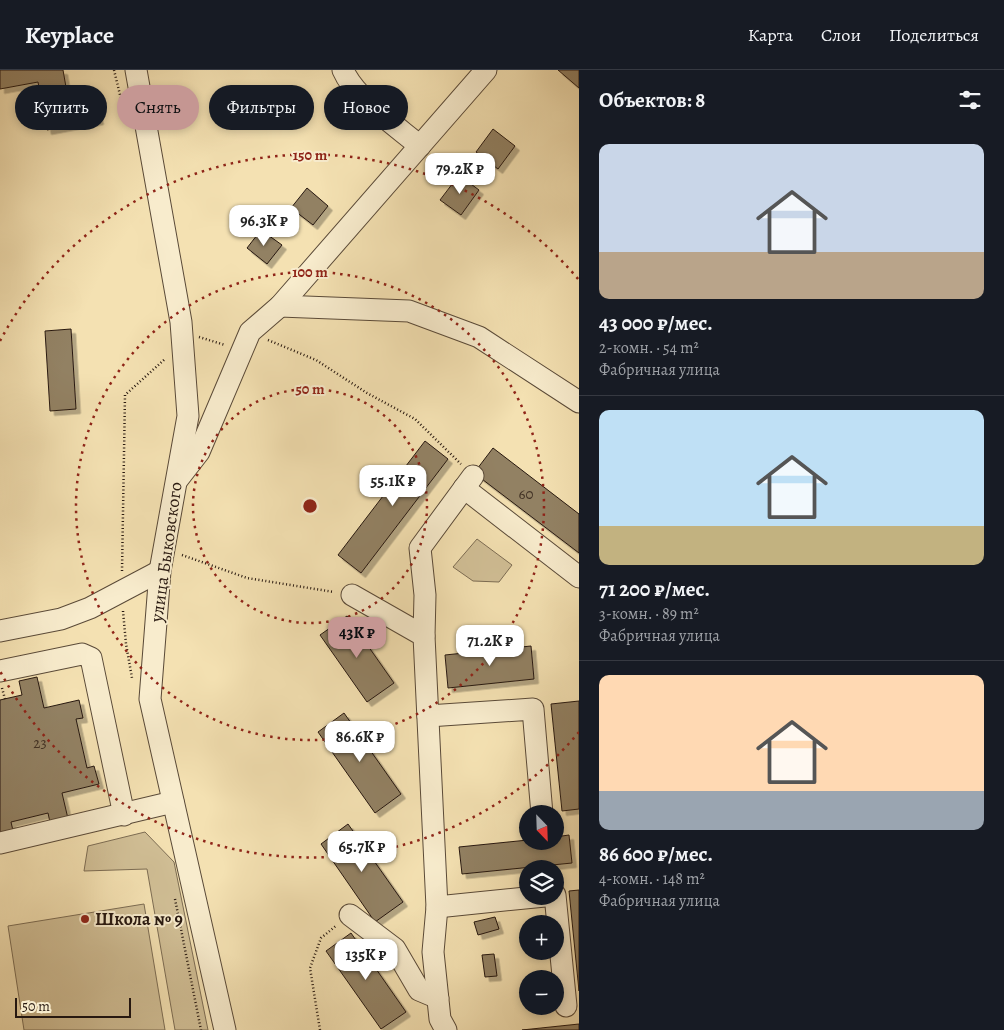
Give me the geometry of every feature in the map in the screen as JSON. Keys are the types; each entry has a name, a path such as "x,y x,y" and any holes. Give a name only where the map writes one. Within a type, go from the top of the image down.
{"street":[{"name":"улица Быковского","path":"136,70 182,331 188,416 160,571 150,699 226,1030"},
{"path":"343,70 360,95 420,146"},
{"path":"176,482 199,452 247,340 280,306 486,70"},
{"path":"280,306 409,311 479,336 579,402"},
{"path":"446,1030 440,1019 433,952 437,906 424,636 425,595 420,548 468,482 579,577"},
{"path":"5,626 61,619 90,608 160,571"},
{"path":"352,595 424,636"},
{"path":"0,671 82,654 91,658 124,815"},
{"path":"428,716 533,709 541,805"},
{"path":"0,843 173,802"},
{"path":"437,906 519,898"},
{"path":"556,905 566,1006"},
{"path":"350,915 395,949 419,990 438,998"}],"path":[{"path":"114,70 118,85"},
{"path":"182,331 220,345 247,340 316,360 415,419 468,482"},
{"path":"126,644 122,590 125,395 171,354"},
{"path":"164,549 246,578 352,595"},
{"path":"320,1030 310,968 321,938 350,915"}],"shaded area":[{"path":"477,539 512,565 499,582 473,581 453,567"},
{"path":"145,832 174,862 208,1030 175,1030 147,869 84,871 88,846"},
{"path":"144,904 165,1030 24,1030 8,926"}],"building":[{"path":"0,70 63,70 66,85 39,85 38,82 0,89"},
{"path":"558,70 579,70 579,88"},
{"path":"493,129 515,146 498,169 476,152"},
{"path":"459,175 479,190 461,215 440,200"},
{"path":"307,188 328,206 313,225 291,208"},
{"path":"261,230 282,245 267,264 247,248"},
{"path":"71,329 76,409 50,411 45,331"},
{"path":"425,441 448,459 361,573 338,555"},
{"path":"493,448 579,514 579,553 474,473"},
{"path":"347,616 394,683 367,702 320,635"},
{"path":"531,646 534,679 448,688 445,655"},
{"path":"37,677 44,708 79,700 83,718 76,719 87,768 94,766 99,784 62,793 69,823 51,827 48,813 11,822 14,835 0,839 0,700 22,695 19,681"},
{"path":"579,701 579,809 564,811 564,805 561,805 551,704"},
{"path":"344,713 401,794 375,813 318,732"},
{"path":"348,824 403,902 375,922 321,844"},
{"path":"569,835 572,863 564,864 564,860 519,860 519,868 462,874 459,847 519,841 519,850 564,850 564,836"},
{"path":"579,890 579,991 569,891"},
{"path":"495,917 499,929 478,935 474,922"},
{"path":"351,933 406,1012 381,1029 326,951"},
{"path":"494,954 497,976 485,977 482,955"},
{"path":"579,1024 579,1030 522,1030"}],"place":[{"name":"Школа № 9","path":"85,919"}]}
